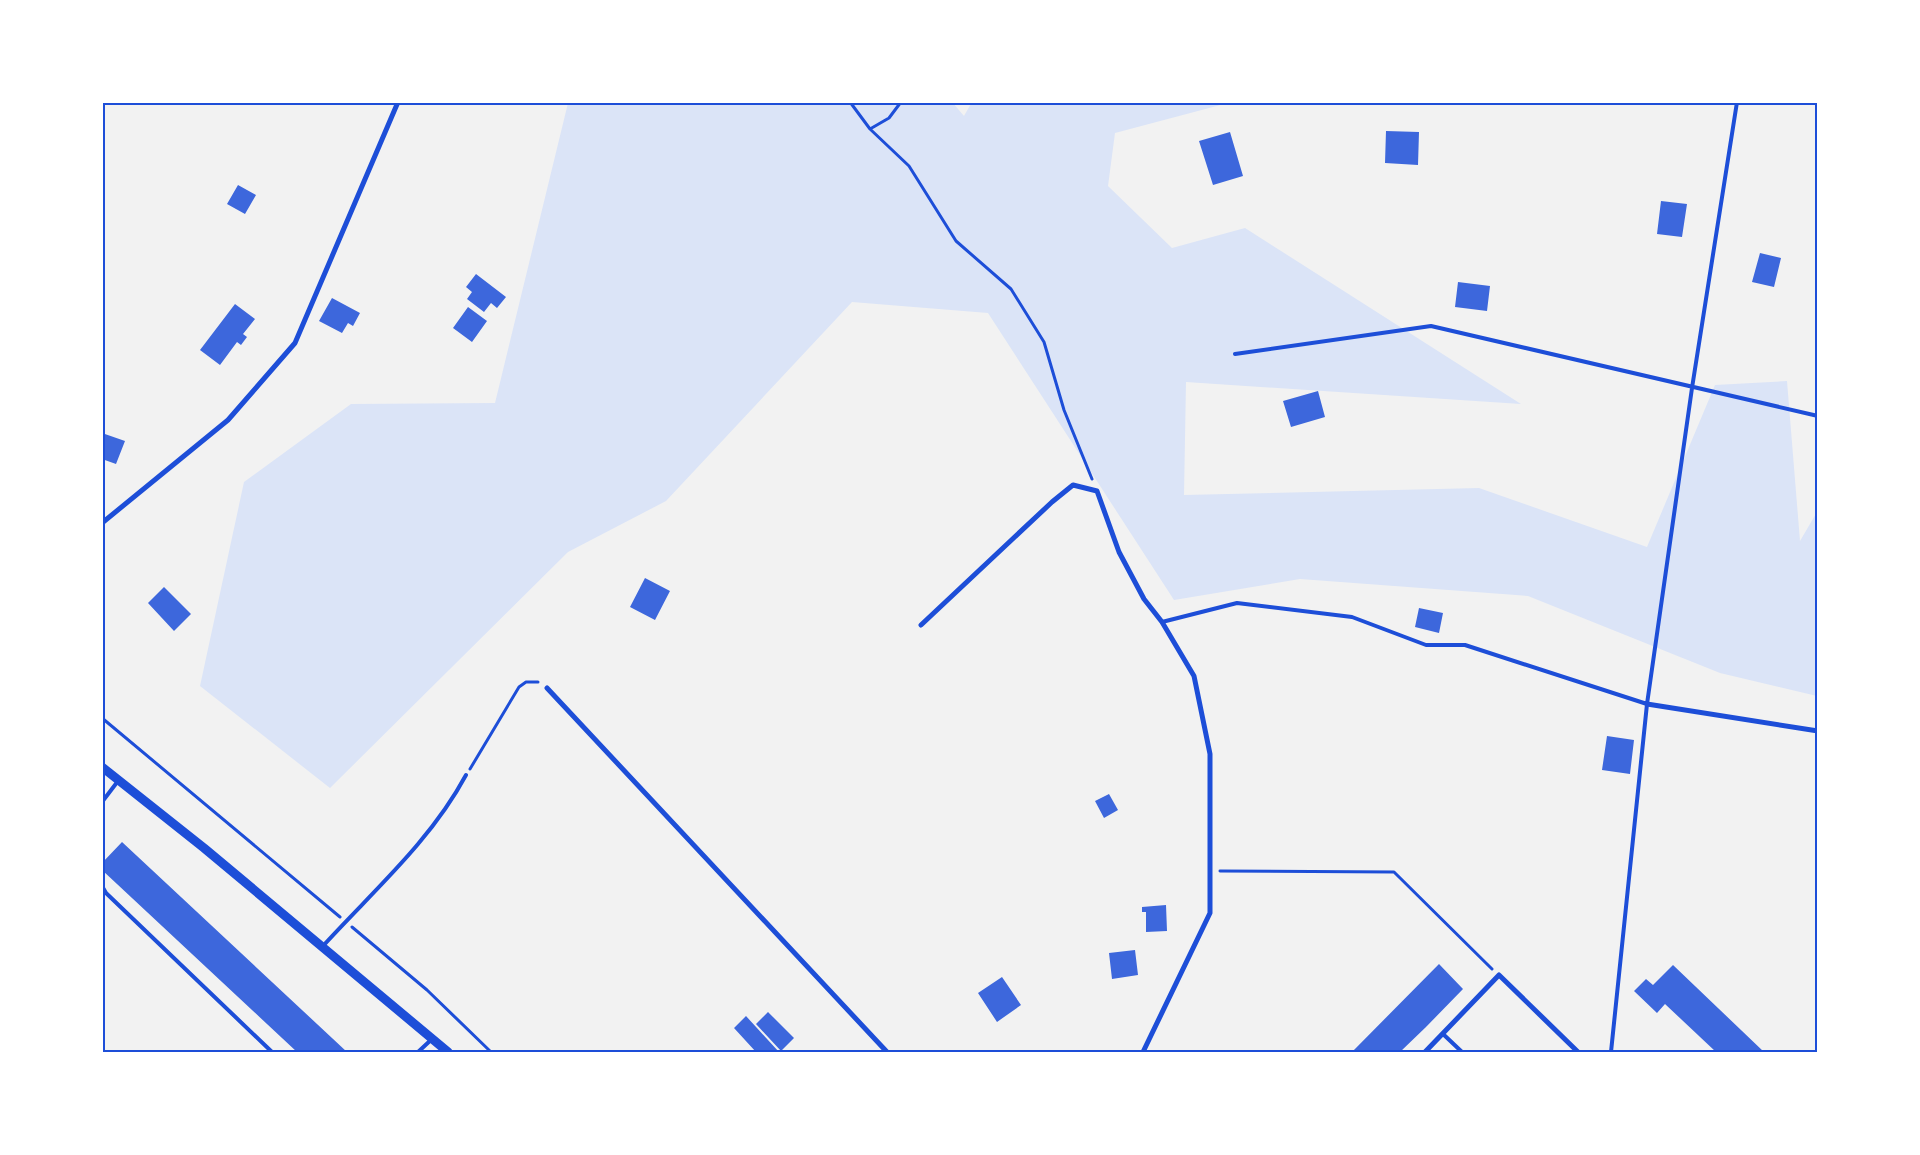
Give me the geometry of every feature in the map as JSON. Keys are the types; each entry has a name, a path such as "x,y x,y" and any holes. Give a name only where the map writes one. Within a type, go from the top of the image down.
{"street":[{"path":"102,523 228,420 294,343 398,102"},
{"path":"921,625 1052,502 1073,485 1097,491 1119,552 1144,599 1162,622 1194,676 1210,754 1210,914 1143,1052"},
{"path":"547,688 887,1052"},
{"path":"1647,704 1818,732"},
{"path":"102,766 448,1052"},
{"path":"1425,1052 1499,975 1578,1052"}],"lane":[{"path":"1611,1052 1647,704 1692,388 1737,102"},
{"path":"1235,354 1431,326 1818,416"},
{"path":"1162,622 1236,603 1352,617 1426,645 1465,645 1647,704"},
{"path":"322,947 412,853 456,794 466,775"},
{"path":"102,802 119,780"},
{"path":"102,886 113,900 272,1052"},
{"path":"1443,1034 1462,1052"},
{"path":"418,1052 432,1039"}],"path":[{"path":"850,102 870,130 909,166 956,241 1011,289 1044,342 1064,410 1097,491"},
{"path":"870,130 889,118 901,102"},
{"path":"466,775 518,687 526,682 537,682 547,688"},
{"path":"102,718 427,990 491,1052"},
{"path":"1210,870 1394,872 1499,975"}],"shaded area":[{"path":"952,102 964,116 972,102 1228,103 1115,133 1108,186 1172,248 1245,228 1521,404 1186,382 1184,495 1479,488 1647,547 1715,385 1787,381 1800,541 1817,512 1817,696 1720,673 1528,596 1300,579 1174,600 988,313 852,302 666,501 568,552 330,788 200,686 244,482 351,404 495,403 568,103"}],"building":[{"path":"1386,131 1419,132 1418,165 1385,163"},
{"path":"1230,132 1243,176 1213,185 1199,141"},
{"path":"238,185 256,195 245,214 227,204"},
{"path":"1661,201 1687,204 1682,237 1657,234"},
{"path":"1760,253 1781,258 1774,287 1752,282"},
{"path":"476,274 506,297 497,308 491,303 484,312 467,299 472,292 466,287"},
{"path":"1458,282 1490,286 1487,311 1455,307"},
{"path":"332,298 360,313 353,326 348,323 342,333 319,321"},
{"path":"235,304 255,319 243,334 247,337 241,345 237,342 220,365 200,350"},
{"path":"468,307 487,321 472,342 453,328"},
{"path":"1318,391 1325,417 1291,427 1283,401"},
{"path":"102,433 125,441 116,464 102,459"},
{"path":"645,578 670,591 655,620 630,607"},
{"path":"164,587 191,614 174,631 148,603"},
{"path":"1419,608 1443,613 1439,633 1415,627"},
{"path":"1607,736 1634,740 1630,774 1602,770"},
{"path":"1109,794 1118,810 1104,818 1095,801"},
{"path":"122,842 347,1052 297,1052 102,870 102,863"},
{"path":"1166,905 1167,931 1146,932 1146,912 1142,912 1142,907"},
{"path":"1135,950 1138,975 1112,979 1109,953"},
{"path":"1439,964 1463,989 1426,1027 1400,1052 1352,1052"},
{"path":"1673,965 1764,1052 1716,1052 1665,1004 1657,1013 1634,991 1646,979 1653,985"},
{"path":"1002,977 1021,1005 997,1022 978,993"},
{"path":"768,1012 794,1038 781,1051 756,1024"},
{"path":"746,1016 779,1052 756,1052 734,1028"}]}
